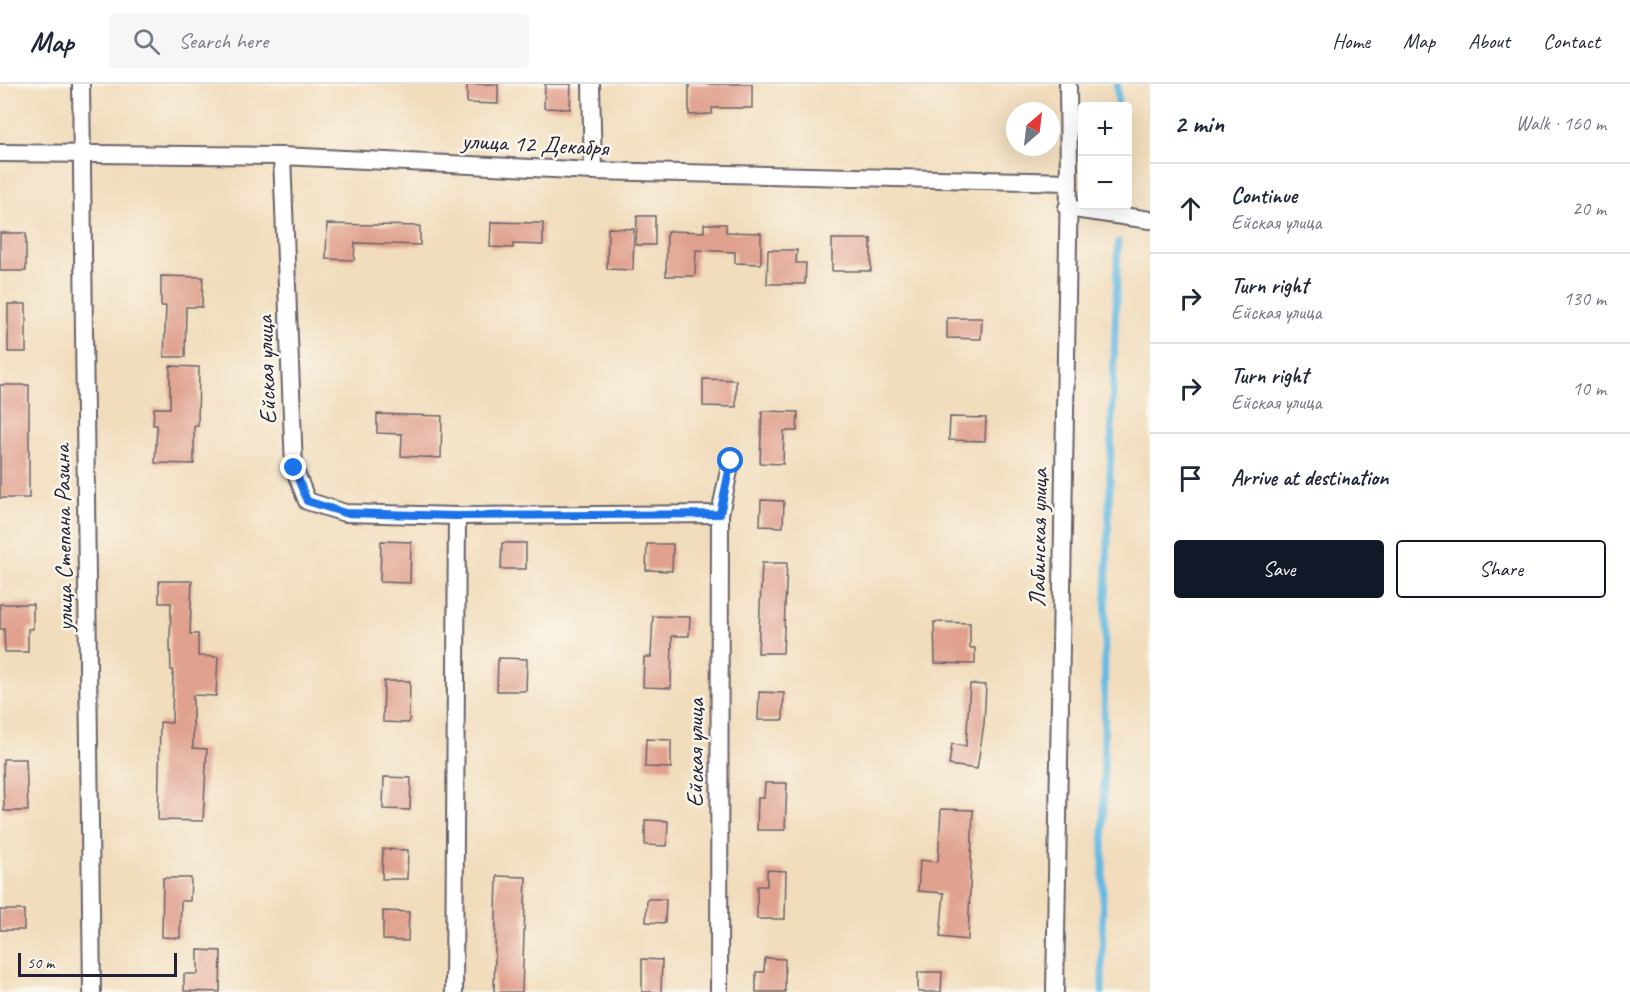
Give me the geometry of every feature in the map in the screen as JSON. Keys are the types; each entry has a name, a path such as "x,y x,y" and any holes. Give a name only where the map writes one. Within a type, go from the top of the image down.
{"street":[{"name":"улица Степана Разина","path":"81,84 92,992"},
{"path":"591,84 593,171"},
{"name":"Лабинская улица","path":"1055,992 1069,182 1068,84"},
{"name":"улица 12 Декабря","path":"0,153 82,152 282,156 593,171 1069,182"},
{"name":"Ейская улица","path":"282,156 294,468 307,501 345,513 456,516 720,514"},
{"path":"1067,208 1150,220"},
{"name":"Ейская улица","path":"719,992 720,514 731,461"},
{"path":"454,992 456,516"}],"building":[{"path":"467,84 498,84 498,104 467,103"},
{"path":"545,84 571,84 570,109 544,108"},
{"path":"689,84 752,84 752,108 712,108 712,114 689,115"},
{"path":"637,216 655,216 655,245 636,245"},
{"path":"491,222 543,223 543,245 513,244 513,248 490,247"},
{"path":"327,224 420,226 420,245 355,243 354,260 326,259"},
{"path":"704,224 726,224 726,232 761,233 761,264 735,263 735,252 696,250 695,276 666,276 667,231 704,232"},
{"path":"608,228 634,229 633,270 607,269"},
{"path":"0,233 26,233 26,271 0,271"},
{"path":"832,239 871,239 871,271 832,271"},
{"path":"768,250 797,250 796,263 806,263 805,284 767,284"},
{"path":"161,276 203,277 202,307 186,307 185,357 164,357 166,306 161,306"},
{"path":"8,304 26,304 26,352 8,352"},
{"path":"947,318 982,318 981,339 947,338"},
{"path":"170,366 199,367 198,426 194,426 194,464 155,463 157,425 153,425 154,408 170,408"},
{"path":"703,379 736,380 736,407 703,406"},
{"path":"0,385 29,385 29,498 0,498"},
{"path":"762,411 798,412 797,431 784,431 783,464 760,463"},
{"path":"377,414 442,416 441,458 401,456 402,434 377,433"},
{"path":"950,417 986,418 985,441 949,440"},
{"path":"761,500 784,501 783,527 760,526"},
{"path":"381,541 411,542 410,583 380,582"},
{"path":"502,543 526,543 526,569 501,569"},
{"path":"647,544 673,544 672,571 646,570"},
{"path":"762,563 787,563 783,653 758,653"},
{"path":"159,581 192,581 190,634 198,634 198,656 218,657 216,696 193,695 193,748 207,749 203,821 158,820 160,722 172,723 173,670 171,670 170,643 171,603 159,603"},
{"path":"0,604 33,604 33,629 28,629 28,652 5,652 4,629 0,629"},
{"path":"653,616 690,617 689,636 672,636 671,688 643,687 644,657 651,657"},
{"path":"934,622 970,623 970,648 975,648 975,664 935,663"},
{"path":"498,658 527,659 526,691 497,691"},
{"path":"384,681 410,681 409,723 383,722"},
{"path":"970,684 986,685 984,724 977,769 949,765 952,744 966,746"},
{"path":"759,692 784,693 783,720 758,720"},
{"path":"646,739 671,740 671,768 645,767"},
{"path":"3,759 26,759 28,811 4,811"},
{"path":"384,777 411,778 410,810 383,809"},
{"path":"765,783 787,783 785,830 757,830 758,798 764,798"},
{"path":"941,809 973,810 968,940 940,937 944,893 918,891 920,860 938,862"},
{"path":"645,820 668,821 667,846 645,845"},
{"path":"383,849 408,850 407,879 382,879"},
{"path":"767,870 786,871 785,919 757,919 757,886 767,886"},
{"path":"497,876 526,877 522,992 494,992"},
{"path":"163,878 191,878 190,901 181,901 180,938 162,937"},
{"path":"647,899 666,899 665,923 646,922"},
{"path":"0,910 24,910 24,930 0,930"},
{"path":"383,911 409,912 408,941 383,940"},
{"path":"198,950 221,951 220,992 184,991 184,974 198,974"},
{"path":"765,958 785,959 785,992 756,992 756,972 764,972"},
{"path":"642,959 662,960 661,992 642,992"},
{"path":"918,972 942,972 941,992 918,992"}],"waterway":[{"path":"1117,84 1118,102"},
{"path":"1102,992 1105,626 1118,242"}],"route":[{"path":"294,468 307,501 345,513 456,516 720,514 731,461"}]}
